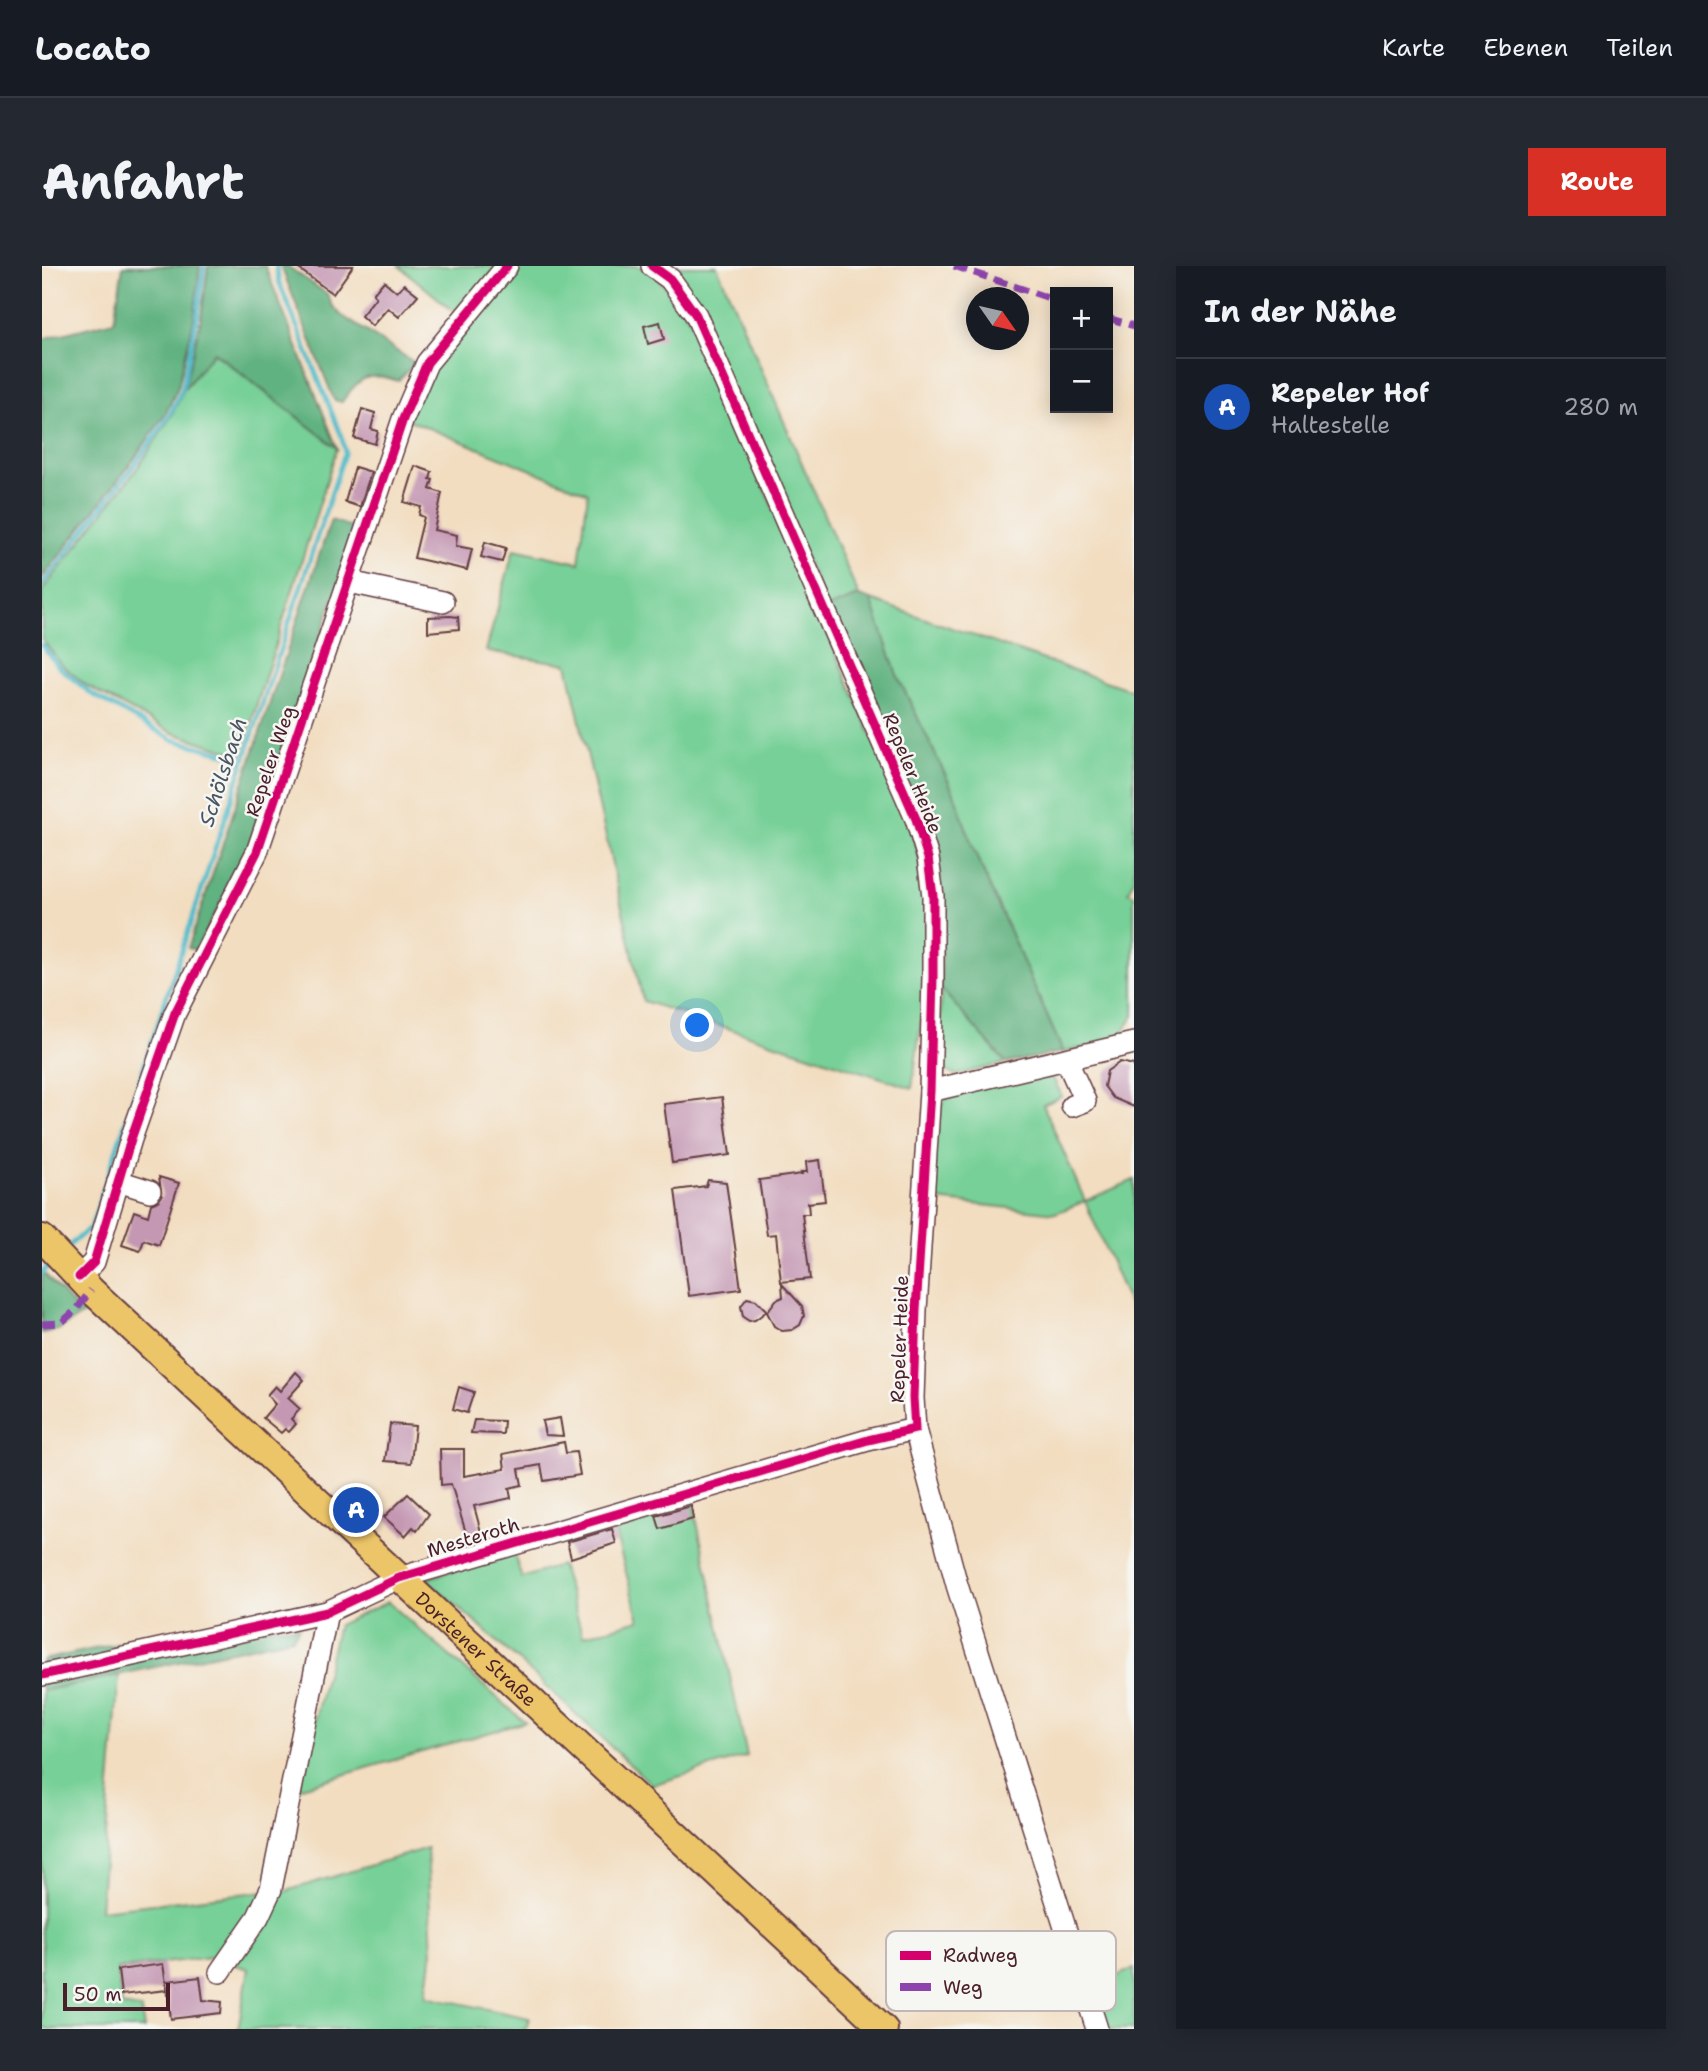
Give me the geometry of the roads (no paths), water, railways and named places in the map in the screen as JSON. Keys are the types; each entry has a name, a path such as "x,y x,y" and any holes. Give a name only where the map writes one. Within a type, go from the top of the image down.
{"main road":[{"name":"Dorstener Straße","path":"60,1256 399,1577 884,2029"}],"street":[{"name":"Repeler Weg","path":"60,1256 94,1262 118,1181 175,1013 257,852 403,419 427,363 508,266"},
{"name":"Repeler Heide","path":"652,266 670,279 696,315 916,820 928,858 933,896 930,1091 916,1310 913,1398 915,1429 957,1585 1066,1931"},
{"path":"349,582 443,602"},
{"path":"930,1091 1134,1043"},
{"path":"1066,1059 1085,1101 1072,1106"},
{"path":"118,1181 150,1191"},
{"name":"Mesteroth","path":"42,1675 327,1612 399,1577 855,1444 915,1429"},
{"path":"220,1972 258,1917 271,1889 327,1612"},
{"name":"Repeler Heide","path":"1091,2011 1097,2029"}],"waterway":[{"path":"42,585 136,463 170,414 182,389 197,318 204,266"},
{"name":"Schölsbach","path":"64,1250 91,1227 345,452 341,435 279,282 276,266"},
{"path":"42,645 59,667 90,693 173,740 222,753 243,763"},
{"name":"Schölsbach","path":"42,1273 53,1260"}],"place":[{"name":"Repeler Hof","path":"356,1510"}]}
